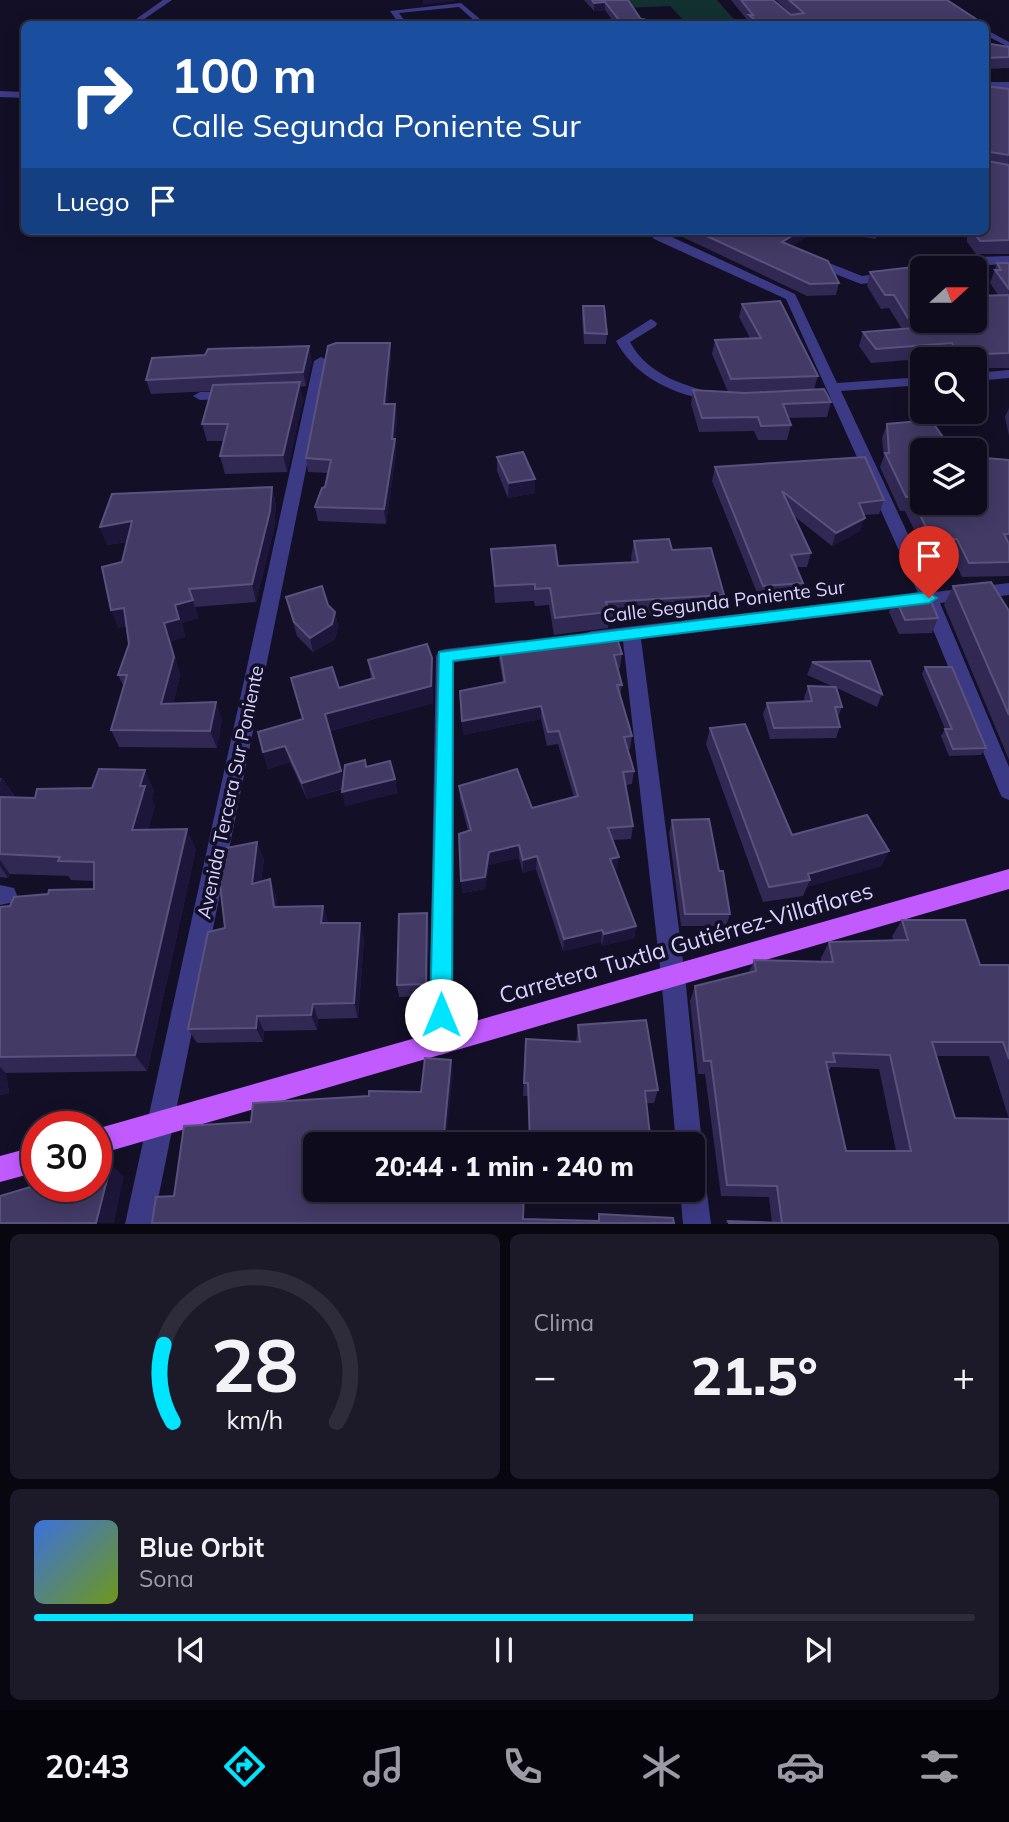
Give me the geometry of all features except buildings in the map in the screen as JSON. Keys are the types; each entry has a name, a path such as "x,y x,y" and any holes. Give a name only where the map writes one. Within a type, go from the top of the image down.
{"main road":[{"name":"Carretera Tuxtla Gutiérrez-Villaflores","path":"112,1138 1009,878"},
{"path":"0,1169 21,1163"}],"street":[{"path":"136,21 168,0"},
{"path":"401,21 394,11 419,4 461,5 479,21"},
{"path":"989,33 1009,45"},
{"path":"989,40 1000,39"},
{"path":"989,85 1009,85"},
{"path":"0,94 21,95"},
{"path":"656,235 791,298 859,463 929,598 1009,791"},
{"path":"987,261 1009,260"},
{"path":"829,267 861,280 910,274"},
{"path":"651,323 623,341 628,354 671,385 729,401"},
{"name":"Avenida Tercera Sur Poniente","path":"139,1223 308,393 321,361"},
{"path":"987,376 1009,374"},
{"path":"830,392 910,382"},
{"path":"200,396 251,395"},
{"name":"Calle Segunda Poniente Sur","path":"578,640 1009,589"},
{"path":"631,633 673,976 688,1132"},
{"path":"441,1043 445,656 538,645"},
{"path":"695,1202 697,1223"}],"green space":[{"path":"593,0 717,0 735,21 684,21 670,6 600,9"}],"route":[{"path":"441,1015 445,656 929,598"}]}
